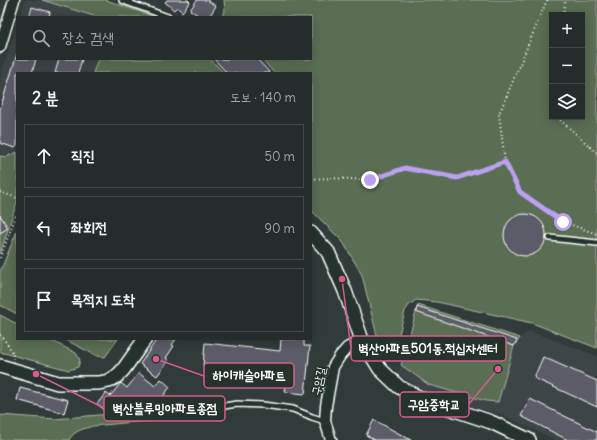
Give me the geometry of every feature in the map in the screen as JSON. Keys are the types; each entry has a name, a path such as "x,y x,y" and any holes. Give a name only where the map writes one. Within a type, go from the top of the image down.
{"street":[{"path":"0,47 14,0"},
{"path":"312,234 328,252 362,340 380,369 399,387 422,400 491,422 529,440"},
{"path":"0,366 58,383 99,383 109,381 117,376 144,340"},
{"name":"구암길","path":"331,440 325,421 326,406 333,367 347,348 362,340"}],"lane":[{"path":"122,0 131,1 166,16"},
{"path":"550,238 597,243"},
{"path":"205,409 237,404 263,404 293,410 325,421"}],"path":[{"path":"547,0 499,114 505,162 520,192 563,222 597,234"},
{"path":"564,12 566,0"},
{"path":"560,120 597,153"},
{"path":"312,179 331,178 370,180 405,168 457,178 505,162"},
{"path":"0,192 16,198"},
{"path":"0,258 16,216"},
{"path":"0,335 13,353 14,370"}],"shaded area":[{"path":"25,0 42,0 94,16 19,16"},
{"path":"16,28 16,60 263,60 273,72 16,72 16,152 6,157 0,156 0,78"},
{"path":"418,305 520,338 529,331 597,356 597,440 555,440 501,414 423,394 398,373"}],"green space":[{"path":"42,0 106,0 152,16 94,16"},
{"path":"224,0 597,0 597,348 532,323 437,302 416,300 409,305 405,311 397,342 392,346 383,347 378,340 362,275 343,242 312,211 312,72 273,72 263,60 312,60 312,16 222,16 225,11"},
{"path":"98,60 211,60 223,72 93,72"},
{"path":"16,152 16,205 0,254 0,156 6,157"},
{"path":"16,233 16,313 0,305 0,272"},
{"path":"418,305 520,338 514,346 498,402 486,401 429,385 401,365"},
{"path":"0,315 16,323 16,340 50,340 76,353 80,360 78,367 69,370 0,352"},
{"path":"66,340 117,340 105,357 97,356"},
{"path":"195,405 197,416 93,426 76,432 69,440 0,440 0,415 55,419 137,413"}],"building":[{"path":"167,0 188,0 190,2 182,12 177,7 174,10 165,2"},
{"path":"197,0 207,0 216,6 210,16 199,16 190,10"},
{"path":"32,7 50,12 49,16 29,16"},
{"path":"16,57 16,60 36,60 32,72 16,72 15,148 0,143 0,109"},
{"path":"59,60 82,60 78,72 55,72"},
{"path":"215,60 258,60 269,72 226,72"},
{"path":"525,214 540,220 546,235 540,250 525,256 510,250 504,235 510,220"},
{"path":"0,215 8,228 0,233"},
{"path":"417,307 517,340 514,346 416,312"},
{"path":"156,340 175,340 172,345 174,346 166,358 169,360 157,376 140,364"},
{"path":"281,340 304,340 304,346 310,346 305,394 285,392 287,375 203,366 205,343 280,351"},
{"path":"543,357 597,381 597,407 534,378"},
{"path":"139,373 155,386 161,379 170,387 159,402 142,409 128,408 122,411 112,404 106,411 97,404 106,393 110,396 121,383 127,388"},
{"path":"20,388 68,400 64,413 17,400"},
{"path":"530,399 597,432 597,440 568,440 521,416"},
{"path":"374,420 411,440 375,440 366,435"}],"place":[{"name":"벽산아파트501동.적십자센터","path":"342,279"},
{"name":"하이캐슬아파트","path":"156,359"},
{"name":"구암중학교","path":"498,369"},
{"name":"벽산블루밍아파트종점","path":"36,374"}],"route":[{"path":"370,180 405,168 457,178 505,162 520,192 563,222"}]}
